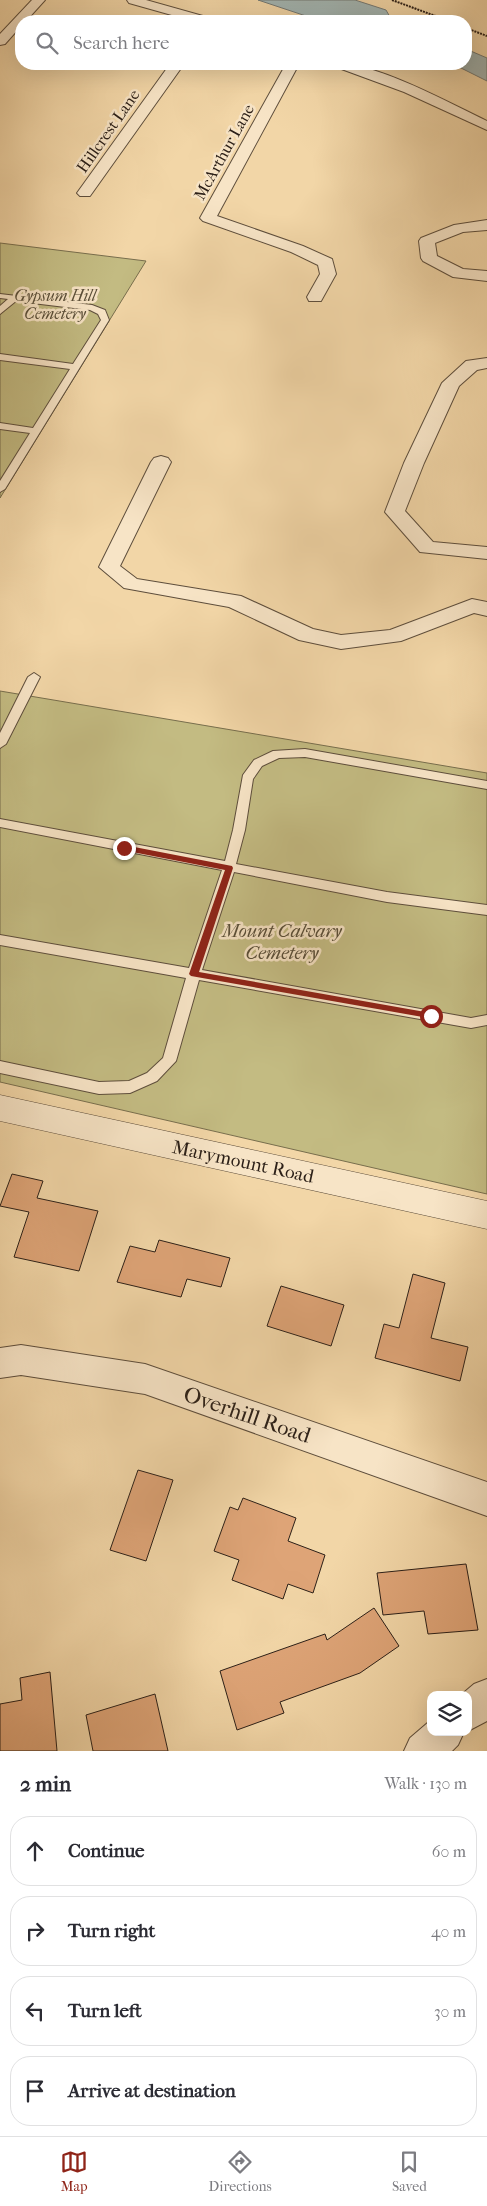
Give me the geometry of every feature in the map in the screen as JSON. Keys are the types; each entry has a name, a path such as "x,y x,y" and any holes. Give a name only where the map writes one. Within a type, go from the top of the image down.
{"street":[{"path":"25,15 39,0"},
{"path":"133,0 185,15"},
{"path":"0,41 15,25"},
{"name":"Hillcrest Lane","path":"85,193 173,70"},
{"name":"McArthur Lane","path":"289,70 208,218 297,249 326,262 328,274 315,297"},
{"path":"358,70 409,89 487,126"},
{"path":"487,225 460,228 427,242 429,258 459,274 487,276"},
{"path":"487,363 472,364 451,383 414,463 395,512 427,548 487,553"},
{"path":"161,462 109,567 131,584 234,601 308,635 341,642 393,636 472,606 487,609"},
{"name":"Marymount Road","path":"0,1108 487,1215"},
{"name":"Overhill Road","path":"0,1363 21,1360 145,1379 487,1499"},
{"path":"472,1710 487,1697"},
{"path":"423,1751 440,1736"}],"lane":[{"path":"0,296 92,308 102,312 105,320 0,489"},
{"path":"0,312 14,298"},
{"path":"0,357 76,367"},
{"path":"0,426 36,431"},
{"path":"0,744 34,677"},
{"path":"0,1067 99,1088 130,1087 152,1077 169,1061 194,974 229,868 239,830 246,778 258,763 277,754 306,753 461,779 487,786"},
{"path":"0,823 386,897 487,910"},
{"path":"0,940 439,1018 471,1022 487,1020"}],"path":[{"path":"392,0 433,15"},
{"path":"472,30 487,36"}],"green space":[{"name":"Gypsum Hill Cemetery","path":"0,243 146,261 0,498"},
{"name":"Mount Calvary Cemetery","path":"0,691 487,773 487,1194 0,1082"}],"shaded area":[{"path":"258,0 355,0 386,10 389,15 303,15"},
{"path":"472,52 487,58 487,81 465,70 472,70"}],"building":[{"path":"12,1174 43,1181 37,1198 98,1211 79,1271 14,1257 29,1212 0,1206"},
{"path":"159,1240 230,1258 221,1287 187,1279 181,1297 117,1282 130,1246 155,1252"},
{"path":"413,1274 445,1283 431,1338 468,1347 460,1381 375,1358 384,1324 399,1328"},
{"path":"281,1286 344,1305 331,1346 267,1326"},
{"path":"138,1470 173,1480 146,1561 110,1550"},
{"path":"243,1498 296,1518 288,1541 325,1555 313,1593 288,1584 283,1599 232,1580 239,1560 214,1551 230,1507 238,1510"},
{"path":"466,1564 478,1630 428,1634 424,1611 383,1615 377,1573"},
{"path":"374,1608 399,1646 360,1673 280,1702 284,1713 237,1730 220,1671 325,1634 327,1640"},
{"path":"50,1672 57,1751 0,1751 0,1704 22,1700 20,1678"},
{"path":"155,1694 168,1751 93,1751 86,1715"}],"route":[{"path":"124,848 229,868 194,974 431,1016"}]}
